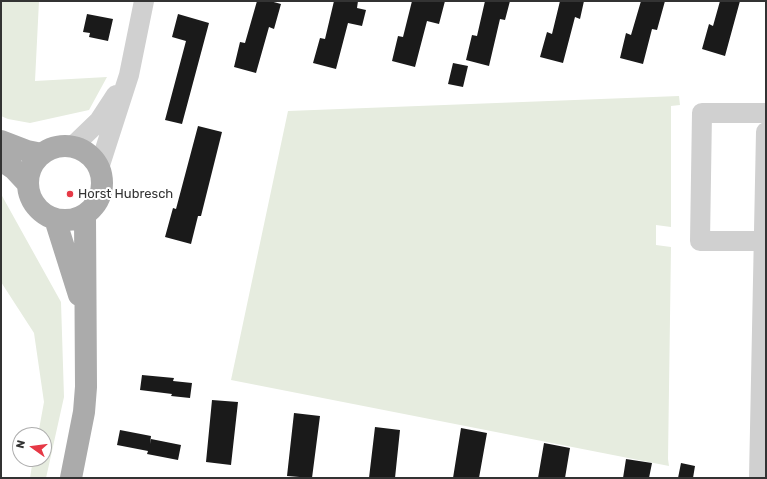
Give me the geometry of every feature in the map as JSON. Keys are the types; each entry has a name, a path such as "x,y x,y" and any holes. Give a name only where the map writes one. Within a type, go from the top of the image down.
{"main road":[{"path":"1,141 27,151 42,154"},
{"path":"66,146 72,147 88,154 95,161 102,176 102,191 96,205 85,215 70,220 55,219 41,212 32,199 28,184 30,170 42,154 53,148 66,146"},
{"path":"1,160 14,169 28,184"},
{"path":"71,478 84,412 86,387 85,215"},
{"path":"55,219 86,319"}],"street":[{"path":"99,168 129,75 144,1"},
{"path":"72,147 99,121 129,75"},
{"path":"763,242 700,241 702,113 766,113"},
{"path":"759,478 766,132"}],"shaded area":[{"path":"1,1 39,1 35,81 107,77 89,110 30,123 8,119 1,116"},
{"path":"679,96 680,105 671,106 671,227 656,225 656,245 671,247 669,466 231,380 288,111"},
{"path":"1,194 61,302 64,397 52,451 52,427 39,427 44,402 34,333 1,282"},
{"path":"32,467 48,467 46,478 30,478"}],"building":[{"path":"257,1 270,1 281,4 274,29 269,27 256,73 234,67 240,42 245,43"},
{"path":"334,1 358,1 357,8 366,10 362,26 348,23 336,69 313,63 320,38 325,39"},
{"path":"412,1 445,1 439,24 427,21 415,67 392,61 398,36 403,37"},
{"path":"485,1 510,1 505,20 500,19 489,66 466,60 472,35 477,36"},
{"path":"560,1 584,1 580,19 575,17 563,63 540,57 547,32 552,34"},
{"path":"641,1 665,1 657,30 652,29 643,64 620,58 626,33 631,35"},
{"path":"720,1 740,1 725,56 702,49 709,24 713,26"},
{"path":"87,14 113,19 108,41 89,37 90,33 83,32"},
{"path":"178,14 209,23 182,124 165,120 186,41 172,37"},
{"path":"453,63 468,66 463,87 448,84"},
{"path":"198,126 222,132 201,216 198,216 191,244 165,237 173,208 176,209"},
{"path":"142,375 174,378 173,381 192,383 190,398 140,390"},
{"path":"212,400 238,402 231,465 206,462"},
{"path":"294,413 320,416 312,478 287,476"},
{"path":"375,427 400,430 395,478 369,478"},
{"path":"461,428 487,433 479,478 453,478"},
{"path":"120,430 151,436 150,444 151,439 181,445 178,460 147,454 148,451 117,445"},
{"path":"544,443 570,448 565,478 538,478"},
{"path":"626,459 652,463 649,478 623,478"},
{"path":"681,463 695,466 693,478 678,478"}],"place":[{"name":"Horst Hubresch","path":"70,194"}]}
